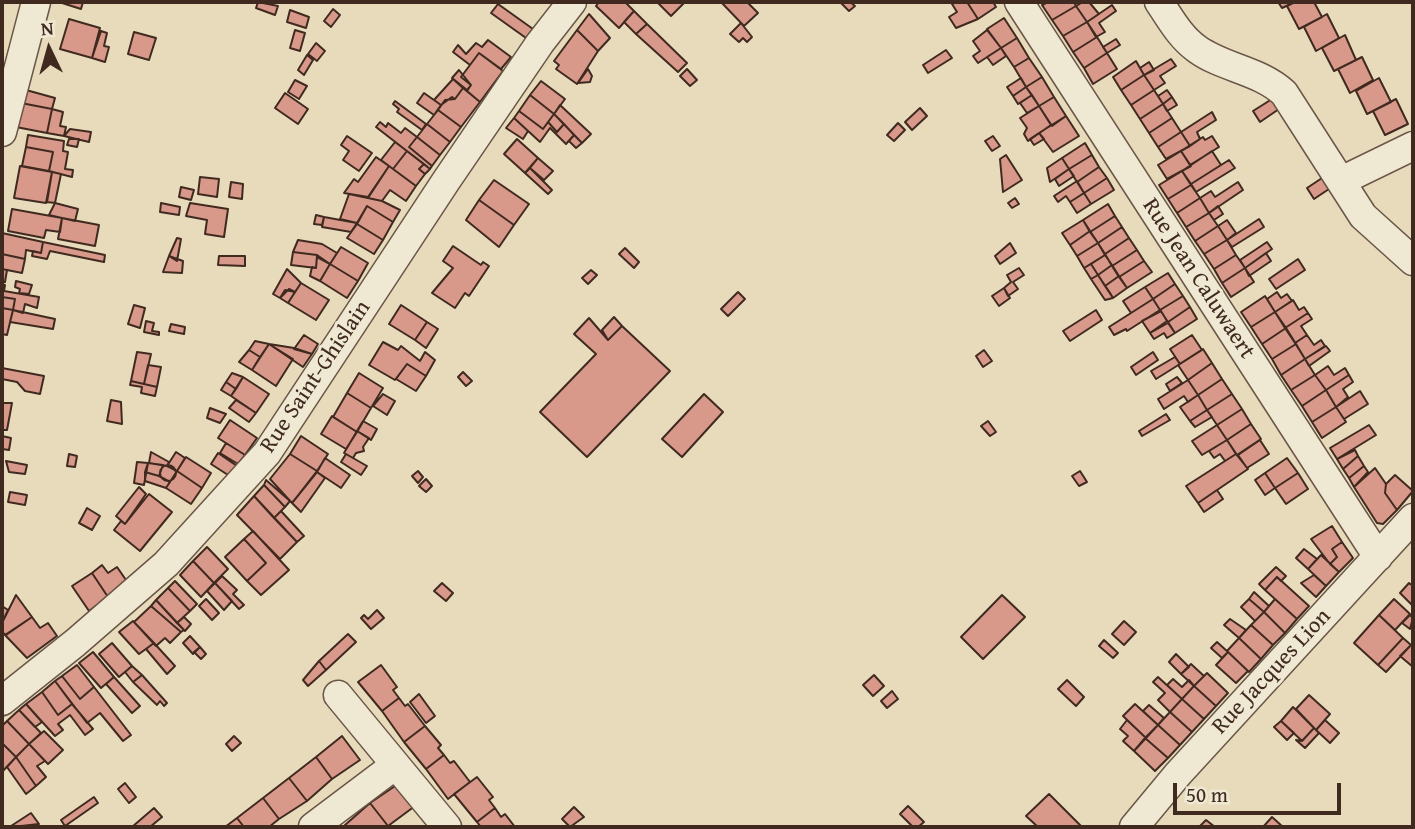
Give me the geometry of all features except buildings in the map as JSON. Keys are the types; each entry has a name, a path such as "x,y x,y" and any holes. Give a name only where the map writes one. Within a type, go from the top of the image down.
{"street":[{"path":"2,132 36,2"},
{"name":"Rue Saint-Ghislain","path":"2,701 75,643 166,564 267,453 446,181 540,43 572,2"},
{"name":"Rue Jean Caluwaert","path":"1019,2 1378,557"},
{"path":"1159,2 1176,28 1199,51 1236,66 1276,86 1284,93 1363,216 1413,261"},
{"path":"1341,181 1413,146"},
{"name":"Rue Jacques Lion","path":"1134,827 1178,774 1413,518"},
{"path":"338,695 447,827"},
{"path":"313,827 394,766"}]}
